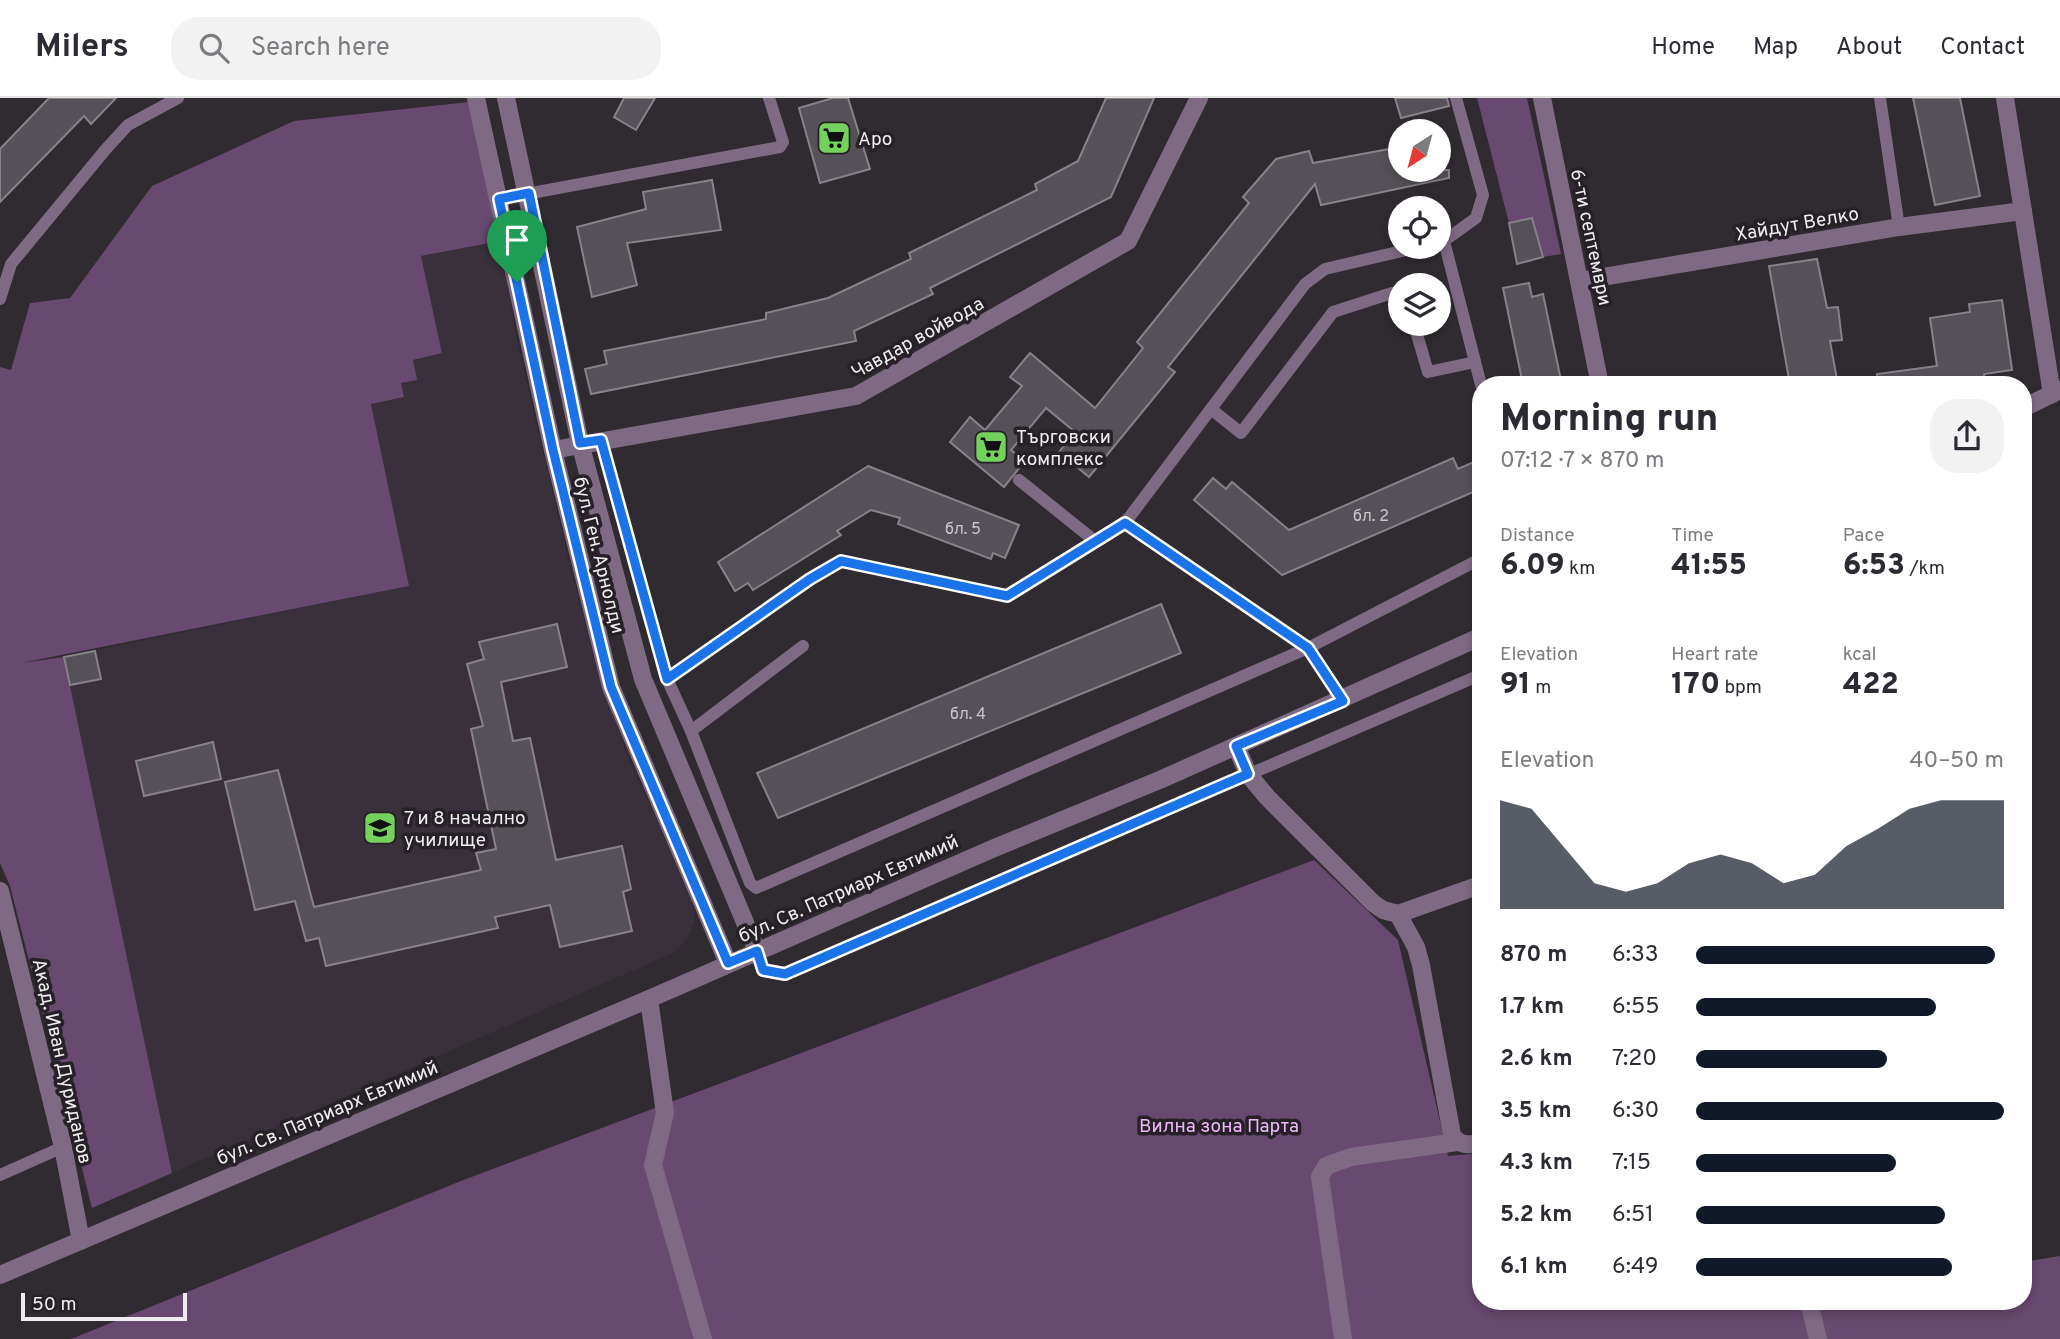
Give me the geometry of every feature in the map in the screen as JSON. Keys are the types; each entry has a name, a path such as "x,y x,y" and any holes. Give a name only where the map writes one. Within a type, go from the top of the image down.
{"street":[{"name":"бул. Ген. Арнолди","path":"476,98 553,450 611,687 728,963"},
{"name":"бул. Ген. Арнолди","path":"506,98 529,193 580,443 643,679 757,951"},
{"name":"Чавдар войвода","path":"553,450 580,443 856,396 1128,241 1199,98"},
{"name":"6-ти септември","path":"1542,98 1598,376"},
{"path":"2006,98 2023,211 2056,392 2032,404"},
{"name":"Хайдут Велко","path":"1579,281 1899,227 2023,211"},
{"name":"бул. Св. Патриарх Евтимий","path":"0,1275 1343,701 1472,641"},
{"path":"1236,746 1248,774 1267,797 1383,910 1398,914 1472,888"},
{"name":"Акад. Иван Дуриданов","path":"0,891 63,1147 81,1241"},
{"path":"1398,914 1416,947 1421,965 1452,1135 1457,1142"},
{"path":"649,999 665,1113 653,1165 703,1339"},
{"path":"1343,1339 1321,1177 1326,1166 1352,1157 1457,1142 1472,1143"},
{"path":"1811,1310 1818,1339"}],"lane":[{"path":"0,299 11,264 106,149 128,125 178,98"},
{"path":"499,199 780,147 783,142 769,98"},
{"path":"1451,235 1476,218 1483,195 1456,98"},
{"path":"1881,98 1899,227"},
{"path":"667,679 810,579 841,561 1007,596 1125,523 1305,284 1325,270 1388,255"},
{"path":"1446,259 1479,376"},
{"path":"1210,410 1241,433 1334,312 1388,294"},
{"path":"1417,336 1428,372 1475,362"},
{"path":"601,440 667,679 691,731 752,886"},
{"path":"1019,480 1095,541"},
{"path":"1125,523 1308,648 1343,701"},
{"path":"734,897 752,886 762,887 1308,648 1472,563"},
{"path":"691,731 803,646"},
{"path":"757,951 763,970 785,974 1472,679"},
{"path":"0,1175 63,1147"}],"shaded area":[{"name":"7 и 8 начално училище","path":"500,241 517,341 595,662 631,765 690,891 695,919 687,939 675,952 172,1173 64,657 408,586 371,403 401,383 412,360 442,353 421,256"}],"green space":[{"path":"1477,98 1527,98 1561,254 1543,257 1532,218 1509,223"},
{"path":"469,102 500,241 421,256 442,353 413,360 417,380 401,383 404,397 371,404 409,586 21,663 64,657 172,1173 92,1208 10,886 0,863 0,367 11,370 30,303 70,298 152,186 294,121"},
{"name":"Вилна зона Парта","path":"1314,860 1398,940 1448,1156 1472,1154 1472,1310 2032,1310 2032,1261 2060,1256 2060,1339 71,1339 466,1179"}],"building":[{"path":"49,98 116,98 91,124 84,116 0,202 0,149"},
{"path":"624,98 655,98 636,130 614,117"},
{"name":"Аро","path":"833,98 848,98 870,169 820,183 799,108"},
{"path":"1106,98 1154,98 1111,197 930,288 933,294 854,331 856,341 591,394 585,369 607,364 604,351 766,319 766,313 828,298 911,259 909,253 1037,190 1035,184 1078,161"},
{"path":"1395,98 1447,98 1449,106 1401,118"},
{"path":"1913,98 1960,98 1980,196 1935,205"},
{"path":"1388,149 1388,182 1430,182 1321,205 1315,184 1168,367 1175,372 1089,477 1059,452 1075,432 1046,408 1011,450 1025,461 1004,487 950,442 970,417 985,430 1022,386 1010,377 1030,353 1095,408 1143,348 1137,342 1249,203 1243,197 1276,159 1309,151 1313,163"},
{"path":"712,180 721,230 627,243 637,285 592,297 577,227 646,209 643,192"},
{"path":"1532,218 1543,257 1517,264 1509,223"},
{"path":"1817,259 1827,308 1838,307 1842,340 1830,341 1836,376 1788,376 1769,266"},
{"path":"1529,283 1532,297 1543,294 1560,376 1521,376 1503,288"},
{"path":"2002,300 2012,370 1984,376 1877,376 1937,366 1930,318 1970,312 1969,304"},
{"path":"1453,458 1458,469 1472,463 1472,492 1282,575 1194,500 1213,478 1226,489 1232,482 1289,530"},
{"path":"868,466 1019,525 1005,558 993,553 991,559 898,524 900,518 871,510 837,531 841,535 753,590 748,583 735,591 718,562"},
{"path":"1161,604 1181,653 778,818 757,773"},
{"path":"557,624 567,667 501,682 513,741 530,738 556,860 622,846 631,889 623,892 632,931 560,947 550,905 495,917 498,928 326,966 319,938 306,941 295,901 255,910 225,782 278,770 314,907 481,870 476,853 496,849 471,729 483,726 467,664 484,659 479,642"},
{"path":"95,651 101,679 70,685 64,657"},
{"path":"213,742 221,779 144,796 136,761"}],"place":[{"name":"Аро","path":"834,138"},
{"name":"Търговски комплекс","path":"991,447"},
{"name":"7 и 8 начално училище","path":"380,828"}],"route":[{"path":"529,193 580,443 601,440 667,679 810,579 841,561 891,569 1007,596 1125,523 1308,648 1343,701 1236,746 1248,774 785,974 773,974 763,970 757,951 728,963 611,687 553,450 517,282 499,199 529,193"}]}
